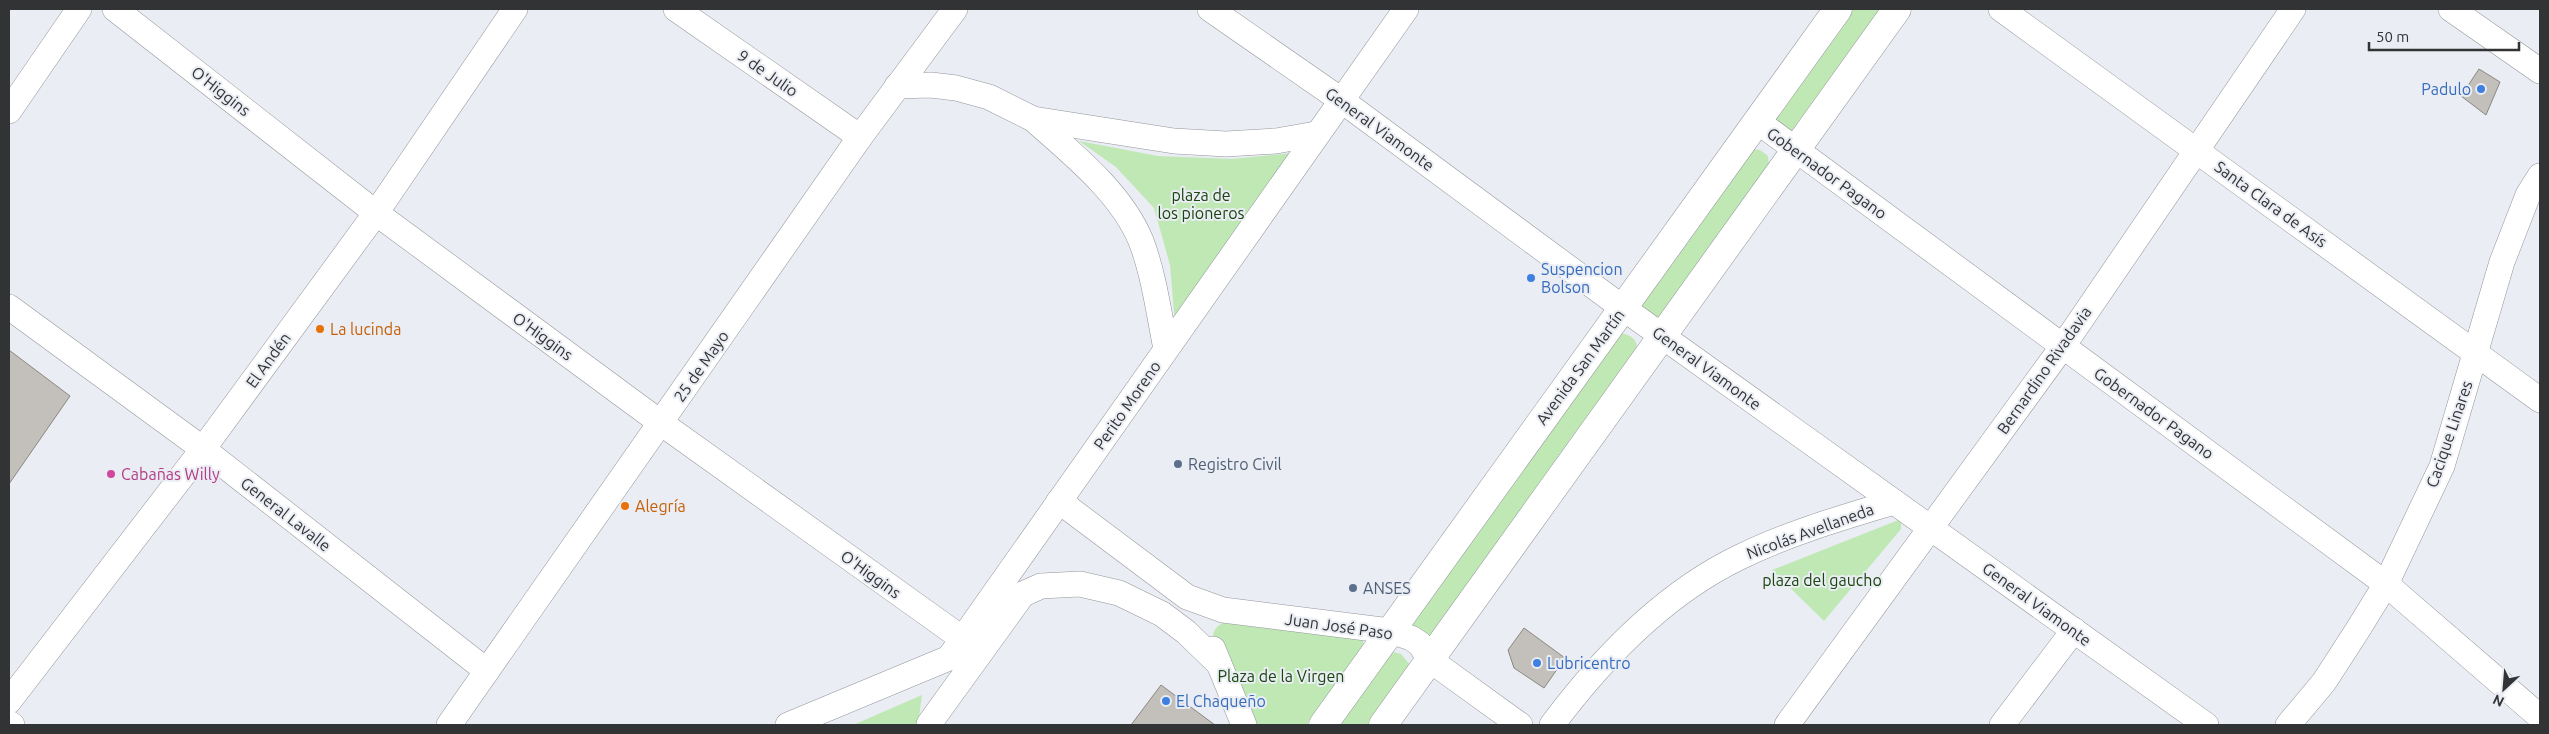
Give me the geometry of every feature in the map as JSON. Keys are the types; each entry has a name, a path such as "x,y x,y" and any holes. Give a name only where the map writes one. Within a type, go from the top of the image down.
{"main road":[{"name":"Avenida San Martín","path":"1323,725 1836,9"},
{"path":"1383,725 1897,9"}],"street":[{"path":"9,111 79,9"},
{"name":"O'Higgins","path":"114,9 376,213 661,422 964,649"},
{"name":"El Andén","path":"9,701 203,449 376,213 515,9"},
{"name":"9 de Julio","path":"676,9 860,137"},
{"name":"25 de Mayo","path":"449,725 860,137 955,9"},
{"name":"General Viamonte","path":"1210,9 1341,100 1623,308 2206,725"},
{"name":"Perito Moreno","path":"964,649 1059,501 1316,134 1406,9"},
{"name":"Santa Clara de Asís","path":"2001,9 2540,400"},
{"name":"Bernardino Rivadavia","path":"1786,725 2063,346 2195,149 2293,9"},
{"path":"2450,9 2540,71"},
{"path":"897,86 931,85 956,88 989,97 1033,118 1174,141 1226,144 1276,141 1316,134"},
{"path":"1033,118 1096,177 1126,215 1140,239 1147,259 1166,349"},
{"name":"Gobernador Pagano","path":"1757,121 2386,584 2540,717"},
{"name":"Cacique Linares","path":"2288,725 2324,682 2386,584 2442,466 2477,354 2484,318 2502,262 2528,195 2540,176"},
{"name":"General Lavalle","path":"9,307 203,449 487,672"},
{"name":"Juan José Paso","path":"1059,501 1187,597 1223,610 1390,631 1411,638 1420,644 1430,660 1520,725"},
{"name":"Nicolás Avellaneda","path":"1552,725 1607,656 1646,620 1692,585 1738,558 1782,538 1894,502"},
{"path":"788,725 964,649 1022,594 1041,586 1080,584 1119,593 1162,614 1186,632 1219,664"},
{"name":"Juan José Paso","path":"1187,597 1206,631 1244,725"},
{"path":"2002,725 2074,630"},
{"path":"929,725 964,649"}],"green space":[{"path":"1849,9 1884,9 1800,124 1791,131 1783,131 1773,116"},
{"name":"plaza de los pioneros","path":"1079,141 1158,156 1232,159 1292,153 1175,323 1170,265 1154,208 1116,167"},
{"path":"1750,149 1760,150 1768,156 1769,166 1659,318 1641,308 1642,295"},
{"path":"1620,333 1633,338 1637,351 1434,643 1406,621"},
{"name":"plaza del gaucho","path":"1901,519 1901,529 1824,621 1772,570"},
{"name":"Plaza de la Virgen","path":"1229,621 1362,639 1364,644 1307,725 1248,725 1221,665 1214,642 1213,635 1215,629"},
{"path":"1386,653 1401,654 1410,665 1372,725 1331,725"},
{"path":"922,695 918,725 853,725"}],"building":[{"name":"Padulo","path":"2479,69 2500,82 2486,115 2461,96"},
{"path":"9,350 70,396 9,484"},
{"name":"Lubricentro","path":"1524,628 1565,658 1544,688 1514,668 1508,650"},
{"name":"El Chaqueño","path":"1161,685 1215,725 1131,725"}],"place":[{"name":"Padulo","path":"2481,89"},
{"name":"Suspencion Bolson","path":"1531,278"},
{"name":"La lucinda","path":"320,329"},
{"name":"Registro Civil","path":"1178,464"},
{"name":"Cabañas Willy","path":"111,474"},
{"name":"Alegría","path":"625,506"},
{"name":"ANSES","path":"1353,588"},
{"name":"Lubricentro","path":"1537,663"},
{"name":"El Chaqueño","path":"1166,701"}]}
